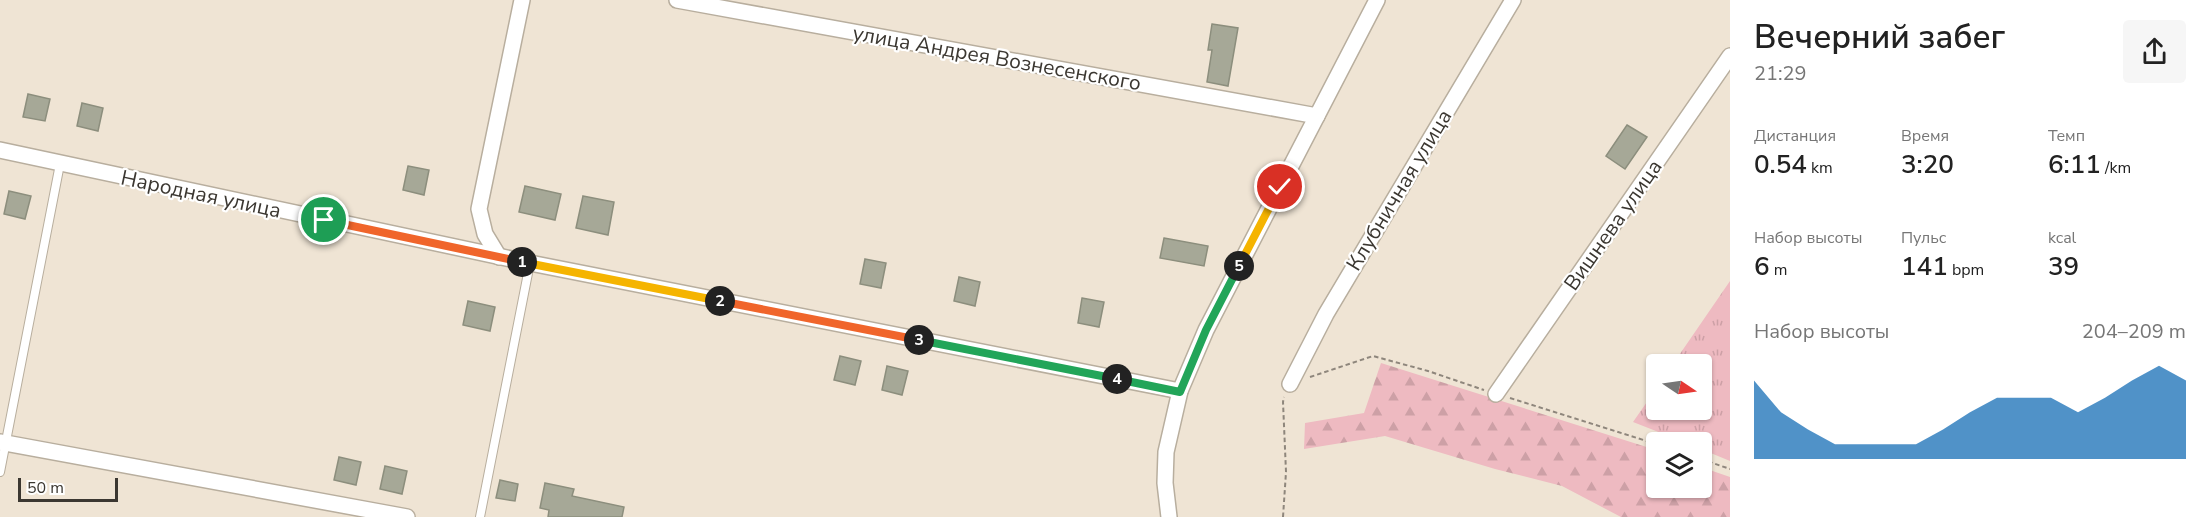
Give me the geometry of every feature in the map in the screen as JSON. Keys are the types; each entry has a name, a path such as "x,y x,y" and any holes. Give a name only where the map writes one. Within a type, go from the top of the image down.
{"street":[{"path":"499,257 485,234 479,209 522,0"},
{"name":"улица Андрея Вознесенского","path":"677,0 1317,116"},
{"path":"1169,517 1165,483 1166,452 1180,392 1206,330 1377,0"},
{"name":"Клубничная улица","path":"1290,384 1332,304 1513,0"},
{"name":"Вишнева улица","path":"1496,394 1730,56"},
{"name":"Народная улица","path":"0,150 499,257 1180,392"},
{"path":"3,443 407,517"}],"lane":[{"path":"0,472 3,443 60,164"},
{"path":"480,517 530,263"}],"path":[{"path":"1283,517 1286,472 1283,402 1290,384 1373,356 1428,371 1646,441"},
{"path":"1712,463 1730,469"}],"green space":[{"path":"1730,281 1730,461 1712,454 1712,432 1658,432 1633,422 1646,403 1646,420 1712,420 1712,354 1680,354"},
{"path":"1381,363 1646,447 1646,498 1712,498 1712,471 1730,477 1730,517 1621,517 1562,486 1495,469 1385,436 1304,449 1305,423 1364,413"}],"building":[{"path":"1212,24 1238,28 1228,86 1207,82 1212,50 1208,50"},
{"path":"28,94 50,99 45,121 23,117"},
{"path":"82,103 103,108 98,131 77,126"},
{"path":"1627,125 1647,137 1625,169 1606,156"},
{"path":"408,166 429,170 424,195 403,190"},
{"path":"525,186 561,194 555,220 519,212"},
{"path":"9,191 31,196 25,219 4,214"},
{"path":"583,196 614,202 608,235 576,228"},
{"path":"1164,238 1208,246 1204,266 1160,258"},
{"path":"865,259 886,263 881,288 860,284"},
{"path":"959,277 980,282 975,306 954,301"},
{"path":"1082,298 1104,302 1099,327 1078,323"},
{"path":"468,301 495,307 490,331 463,325"},
{"path":"840,356 861,361 855,385 834,380"},
{"path":"887,366 908,371 902,395 882,390"},
{"path":"339,457 361,462 356,485 334,480"},
{"path":"385,466 407,471 402,494 380,489"},
{"path":"500,480 518,484 515,501 496,498"},
{"path":"545,483 574,489 572,496 624,507 622,517 548,517 549,510 540,508"}],"route":[{"path":"324,220 1180,392 1206,330 1280,187"}]}
